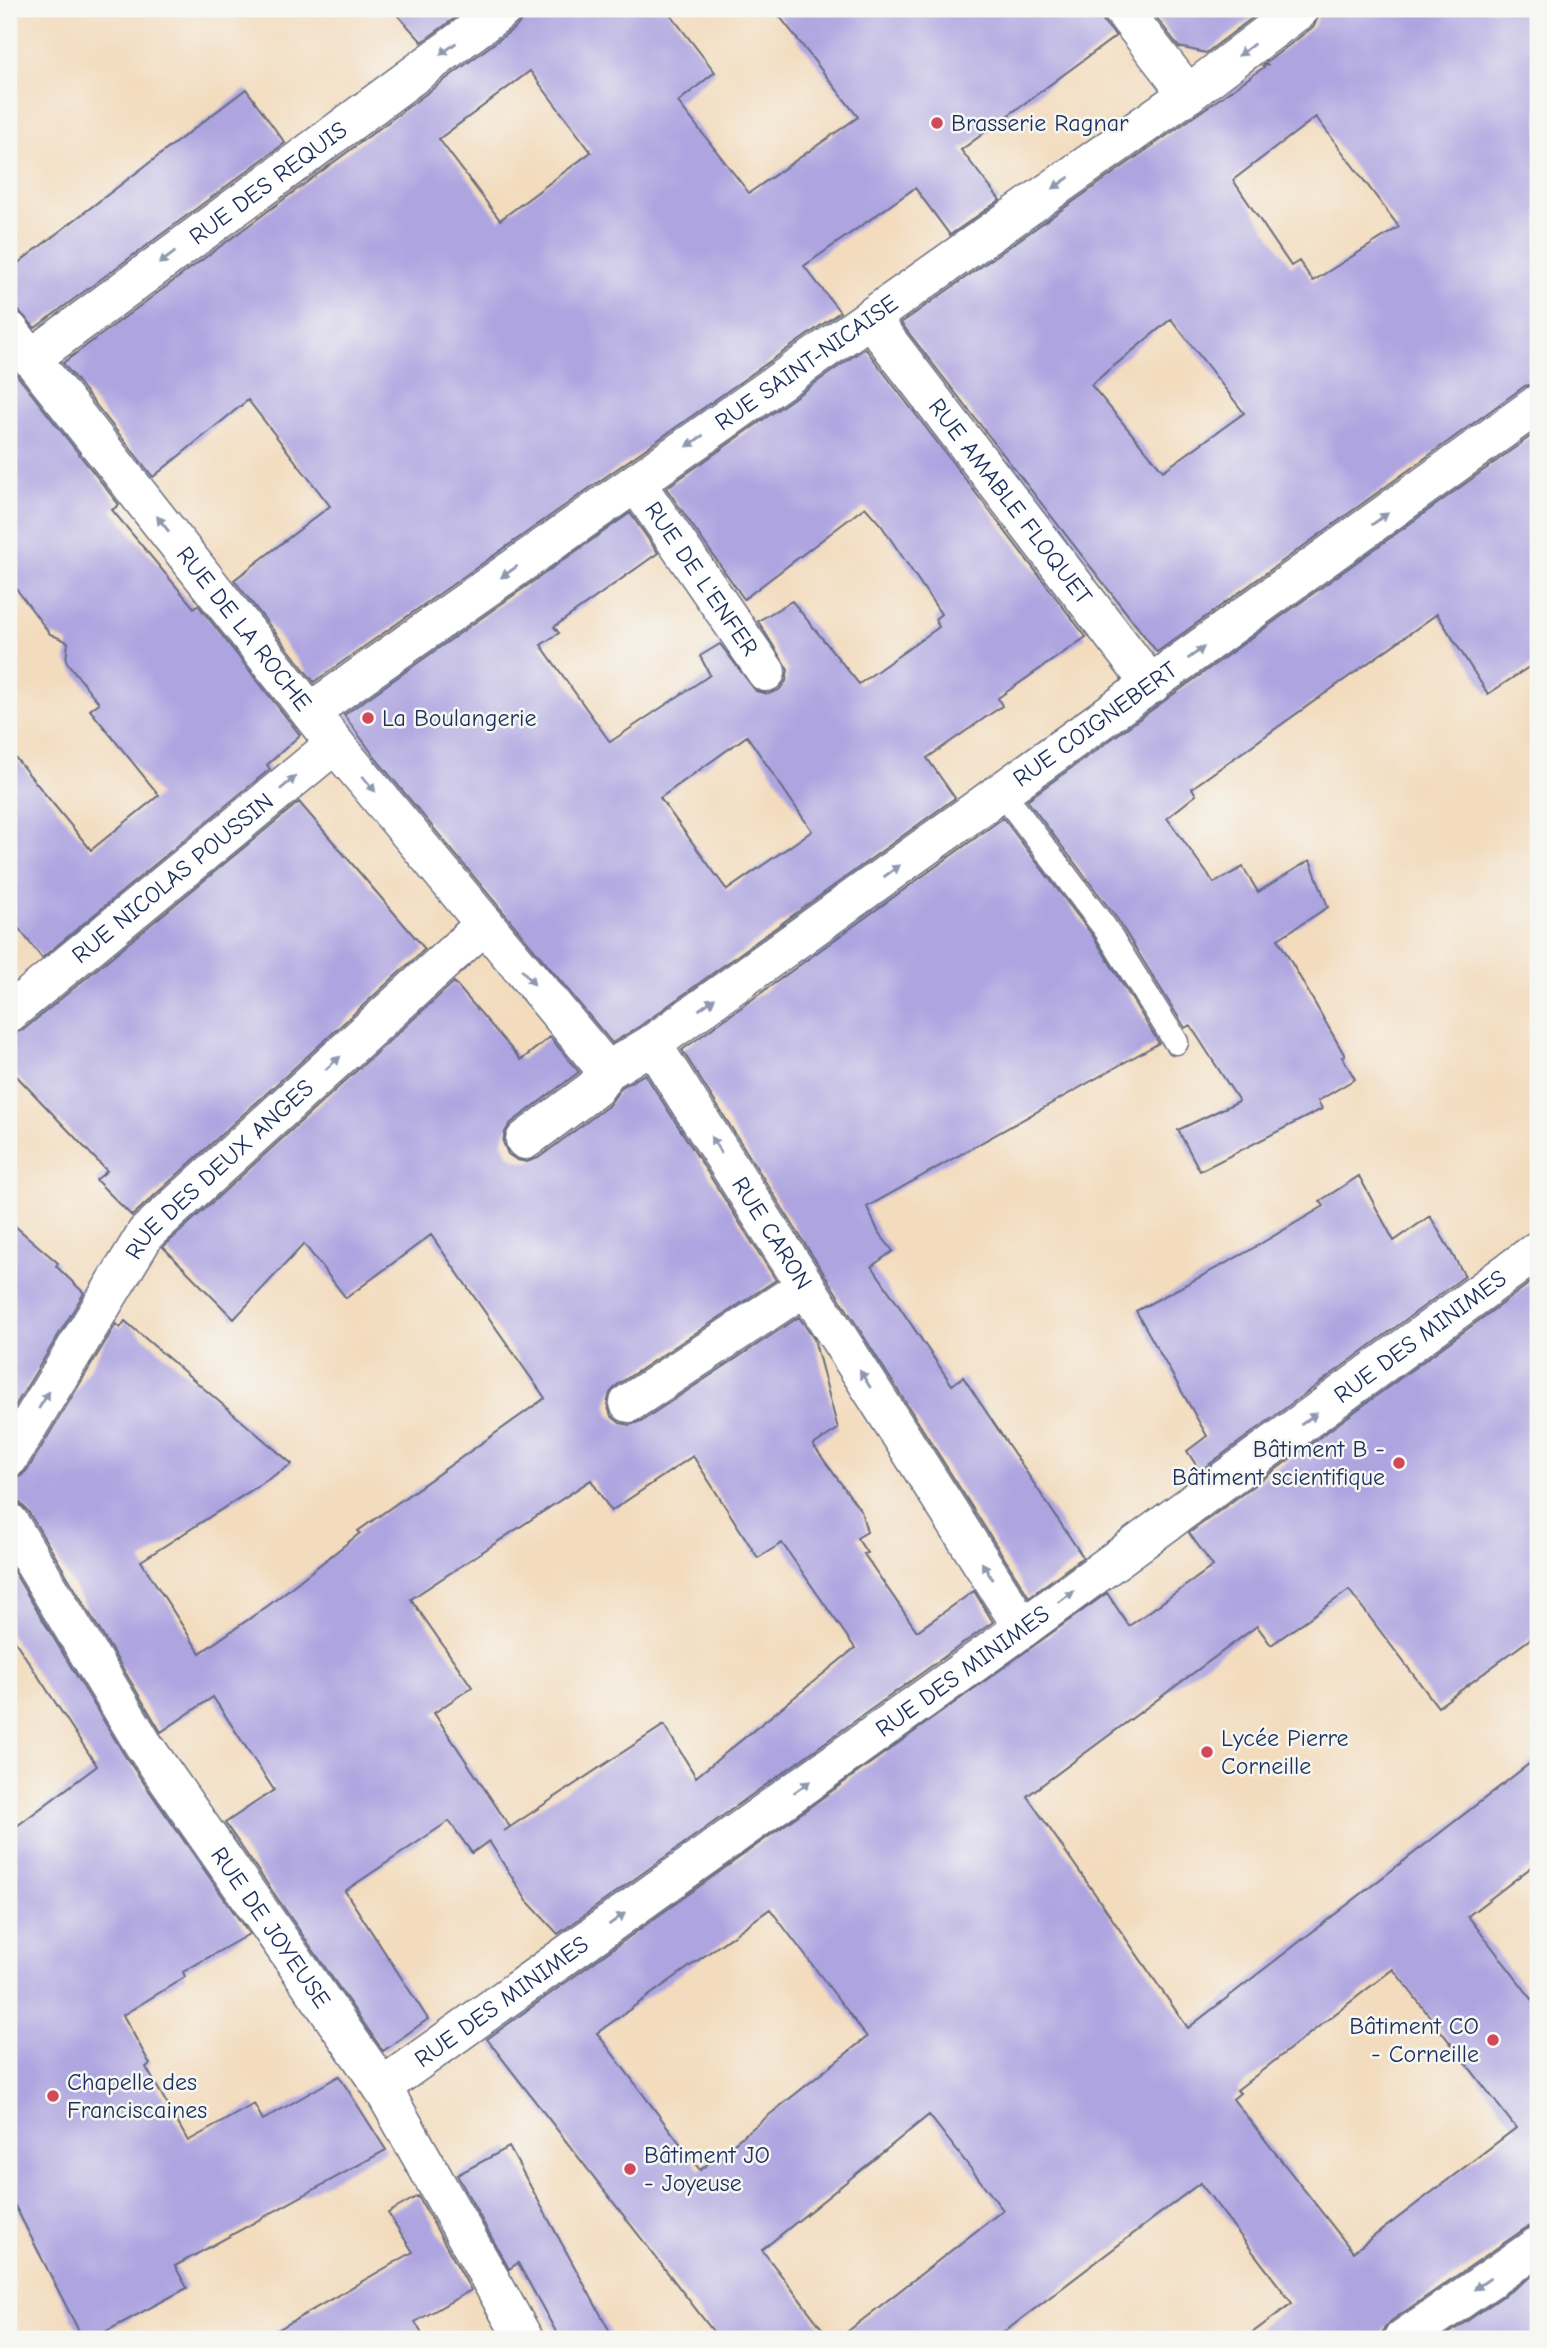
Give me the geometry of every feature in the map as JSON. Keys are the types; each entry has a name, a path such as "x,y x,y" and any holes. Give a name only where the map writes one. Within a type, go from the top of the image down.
{"street":[{"name":"RUE DES REQUIS","path":"21,344 503,9"},
{"path":"1122,9 1188,94"},
{"name":"RUE SAINT-NICAISE","path":"310,712 1188,94 1300,9"},
{"name":"RUE AMABLE FLOQUET","path":"870,318 1151,685"},
{"name":"RUE DE LA ROCHE","path":"21,344 335,744 485,924"},
{"name":"RUE COIGNEBERT","path":"652,1044 1538,404"},
{"name":"RUE DE L'ENFER","path":"636,483 766,672"},
{"name":"RUE NICOLAS POUSSIN","path":"9,1013 335,744"},
{"path":"485,924 607,1071"},
{"name":"RUE DES DEUX ANGES","path":"9,1458 146,1233 485,924"},
{"path":"525,1140 595,1088 607,1071 652,1044"},
{"name":"RUE CARON","path":"652,1044 1023,1628"},
{"name":"RUE DES MINIMES","path":"382,2087 1023,1628 1538,1250"},
{"path":"629,1403 806,1286"},
{"name":"RUE DE JOYEUSE","path":"9,1522 143,1744 382,2087 524,2339"},
{"path":"1403,2339 1538,2246"}],"lane":[{"path":"1002,792 1105,928 1176,1042"}],"building":[{"path":"392,9 467,9 422,42"},
{"path":"524,9 666,9 715,72 678,102 749,193 858,117 774,9 1101,9 1104,22 1116,36 961,150 1000,200 950,235 915,188 804,266 840,312 314,682 234,580 330,506 248,400 153,477 63,363 516,27 523,18","holes":["530,71 591,152 500,220 439,139"]},
{"path":"1150,9 1264,9 1206,53 1179,47"},
{"path":"1321,9 1538,9 1538,383 1525,386 1157,652 901,323 1267,65 1263,65 1314,26","holes":["1316,117 1399,227 1313,281 1299,261 1291,266 1233,180","1171,319 1244,413 1163,471 1091,385"]},
{"path":"246,89 285,143 35,328 18,310 9,309 9,270"},
{"path":"865,348 1086,637 998,698 1002,706 927,758 955,798 640,1026 612,1043 377,760 344,715 630,513 658,553 554,627 559,633 541,645 610,742 710,675 700,656 720,644 756,691 768,694 779,690 786,681 788,670 758,621 792,601 859,684 939,627 935,619 941,614 881,525 865,507 744,599 666,488","holes":["747,736 812,831 727,890 660,798"]},
{"path":"9,365 119,505 112,510 194,608 198,605 300,735 267,765 270,769 42,958 9,916 9,750 91,850 159,795 90,710 99,703 66,661 68,642 50,634 9,579"},
{"path":"1538,431 1538,661 1488,694 1437,614 1192,788 1196,795 1167,818 1214,883 1243,867 1258,892 1310,860 1328,907 1278,939 1345,1056 1342,1057 1355,1079 1318,1101 1322,1109 1200,1171 1178,1130 1239,1101 1190,1025 1185,1028 1118,920 1027,800"},
{"path":"299,802 425,949 132,1216 96,1180 107,1171 9,1068 9,1034 23,1030"},
{"path":"1003,818 1093,936 1159,1043 867,1207 879,1233 893,1251 872,1266 952,1385 963,1377 1083,1557 1029,1597 682,1050"},
{"path":"454,982 521,1060 550,1037 579,1072 511,1123 503,1142 508,1154 527,1162 538,1158 608,1106 622,1087 645,1074 776,1280 617,1385 610,1393 607,1404 611,1416 620,1423 630,1425 641,1421 799,1317 814,1339 838,1429 813,1445 861,1511 867,1532 857,1538 867,1553 864,1554 917,1631 974,1591 993,1622 558,1934 527,1901 489,1841 472,1853 449,1821 345,1891 428,2019 383,2051 225,1823 274,1790 213,1697 161,1732 28,1511 20,1503 9,1500 9,1480 20,1477 28,1469 116,1324 120,1328 125,1321 292,1464 141,1561 200,1653 269,1605 360,1533 358,1531 545,1398 431,1235 346,1298 304,1244 234,1319 163,1247","holes":["693,1456 758,1558 782,1543 855,1648 696,1777 664,1725 504,1831 510,1827 434,1713 472,1687 411,1599 591,1480 611,1511"]},
{"path":"1359,1176 1394,1241 1430,1216 1465,1276 1200,1471 1187,1451 1207,1436 1136,1311 1245,1253 1324,1206 1320,1201"},
{"path":"9,1221 58,1263 56,1266 84,1293 9,1416"},
{"path":"1538,1277 1538,1633 1438,1707 1349,1590 1271,1645 1257,1626 1027,1796 1188,2028 1538,1757 1538,1862 1468,1916 1538,2007 1538,2224 1526,2228 1391,2321 1384,2329 1381,2339 1244,2339 1292,2303 1200,2183 995,2339 838,2339 1003,2210 929,2115 762,2250 830,2339 719,2339 487,2039 1107,1593 1129,1626 1213,1566 1189,1533","holes":["770,1909 867,2037 700,2170 597,2033","1393,1969 1516,2128 1353,2252 1233,2099 1240,2093 1237,2090"]},
{"path":"9,1564 125,1756 249,1934 183,1972 185,1977 123,2015 150,2064 146,2067 188,2141 254,2104 263,2120 339,2076 386,2150 175,2266 187,2288 92,2339 83,2339 9,2194 9,1832 97,1766 9,1632"},
{"path":"509,2147 614,2339 560,2339 518,2263 509,2269 457,2175"},
{"path":"418,2196 471,2290 415,2322 425,2339 262,2339 413,2252 388,2213"},
{"path":"1538,2272 1538,2339 1441,2339"}],"place":[{"name":"Brasserie Ragnar","path":"937,123"},
{"name":"La Boulangerie","path":"368,718"},
{"name":"Bâtiment B - Bâtiment scientifique","path":"1399,1463"},
{"name":"Lycée Pierre Corneille","path":"1207,1752"},
{"name":"Bâtiment CO - Corneille","path":"1493,2040"},
{"name":"Chapelle des Franciscaines","path":"53,2096"},
{"name":"Bâtiment JO - Joyeuse","path":"630,2169"}]}
